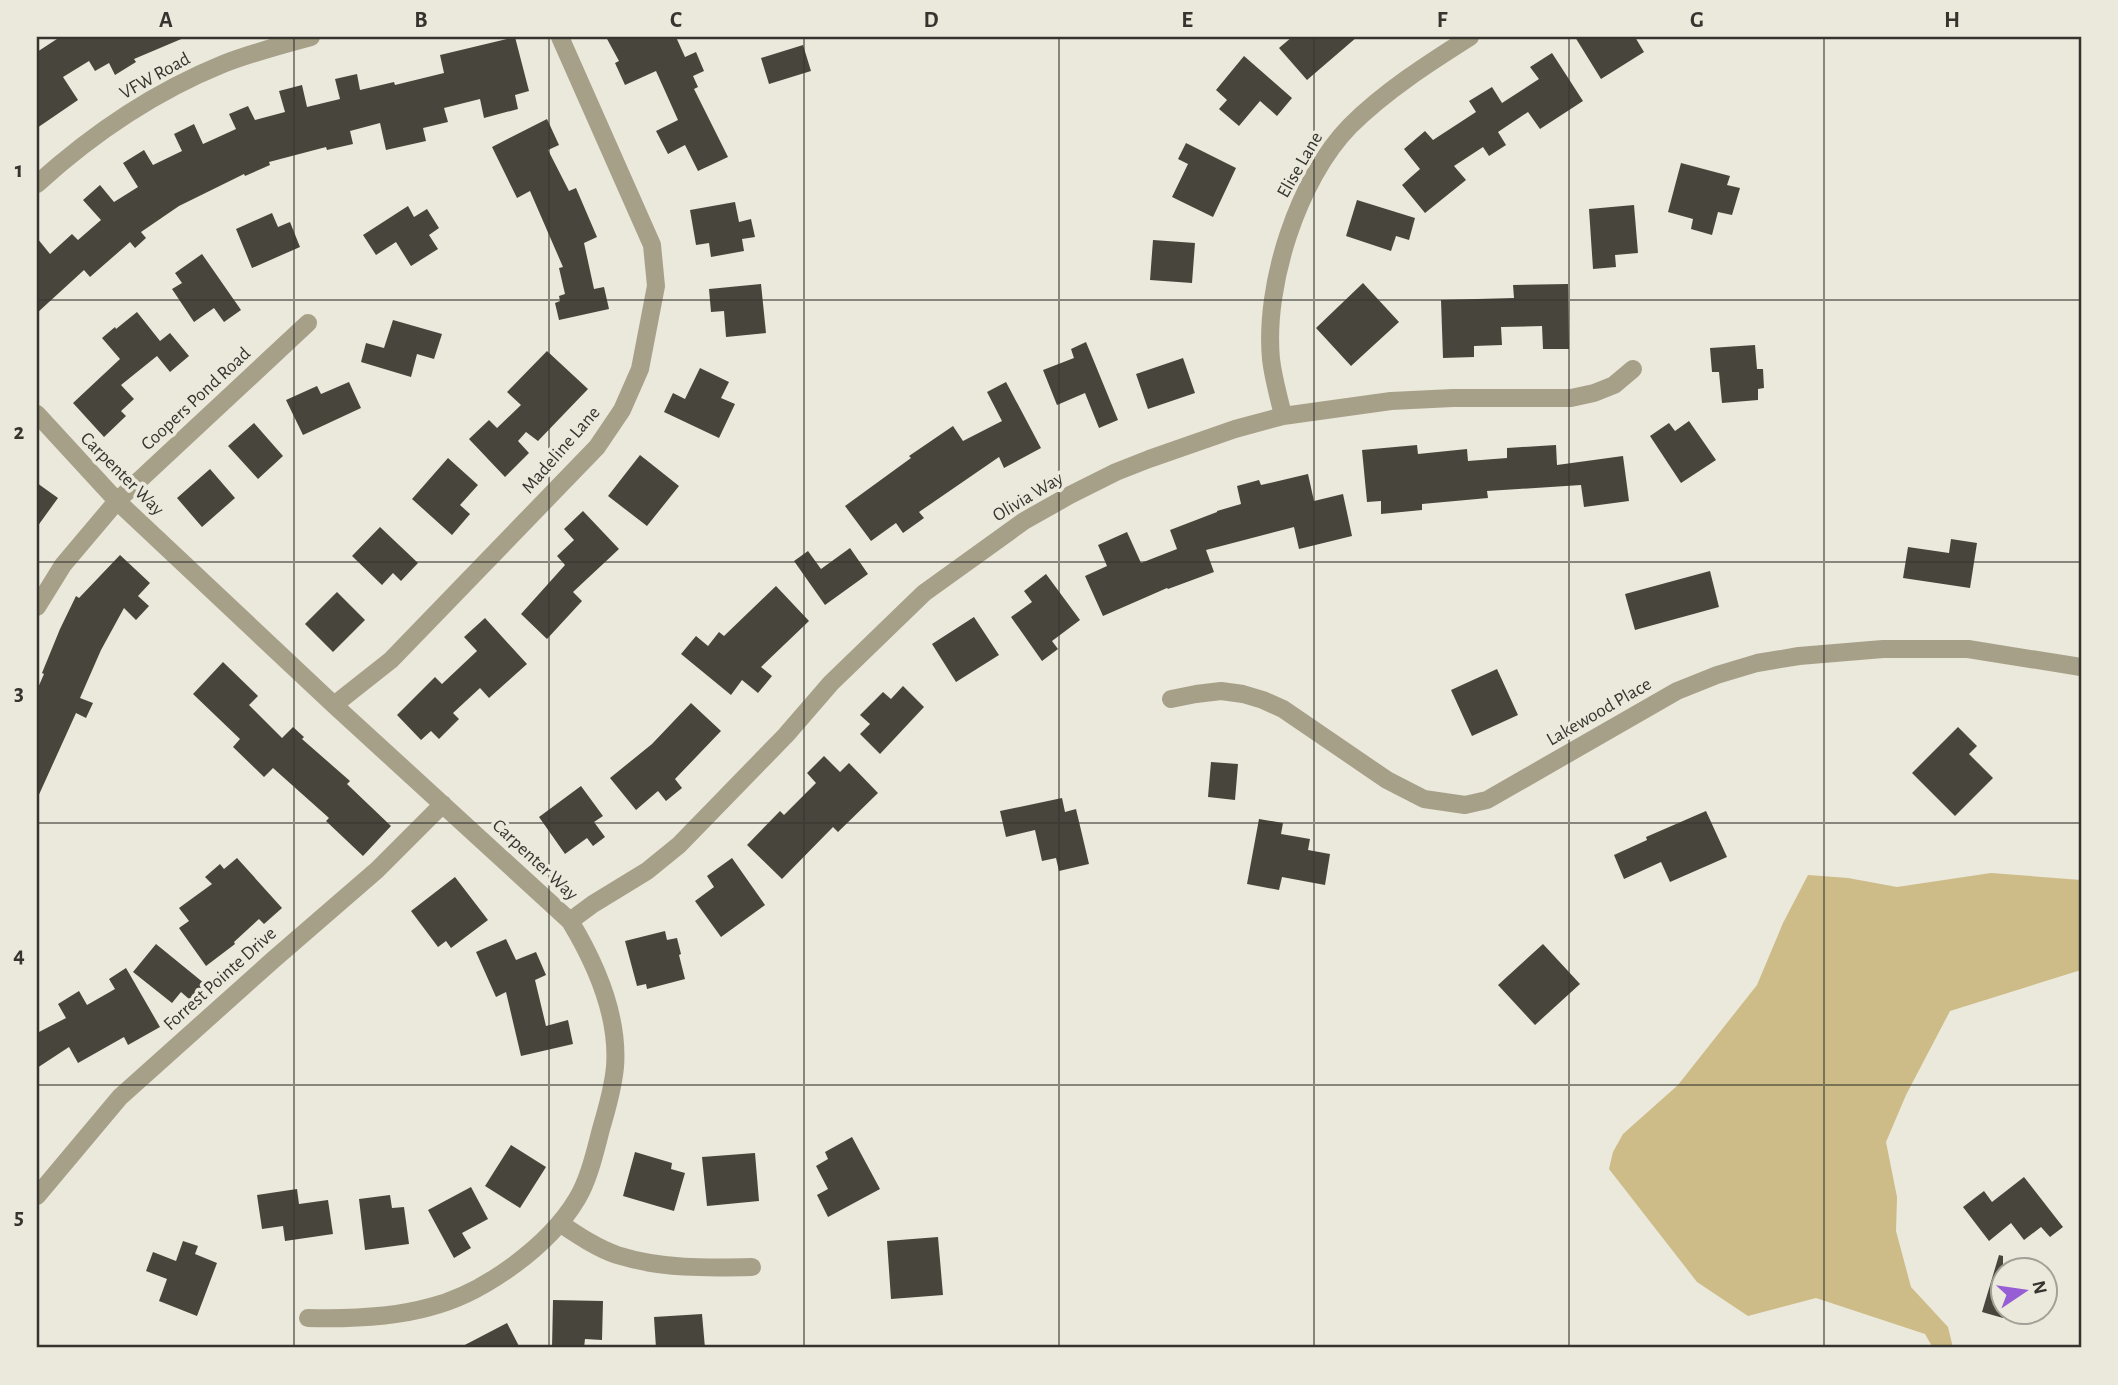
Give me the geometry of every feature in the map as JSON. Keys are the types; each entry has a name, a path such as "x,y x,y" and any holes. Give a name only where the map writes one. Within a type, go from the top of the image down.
{"street":[{"name":"VFW Road","path":"37,184 111,125 175,86 224,64 311,37"},
{"name":"Madeline Lane","path":"334,705 391,660 597,447 622,410 640,369 656,286 652,245 560,37"},
{"name":"Elise Lane","path":"1283,416 1271,359 1274,288 1300,202 1332,148 1349,127 1378,102 1470,37"},
{"name":"Coopers Pond Road","path":"37,607 63,565 117,501 308,323"},
{"name":"Olivia Way","path":"570,921 647,871 680,845 786,735 831,683 924,593 981,551 1047,508 1116,472 1194,443 1283,416 1391,401 1571,398 1614,385 1633,369"},
{"name":"Carpenter Way","path":"37,414 117,501 570,921 589,953 603,988 612,1026 615,1065 611,1094 595,1155 579,1197 561,1224 521,1260 496,1278 430,1307 344,1319 308,1318"},
{"name":"Lakewood Place","path":"1171,699 1221,691 1263,700 1283,709 1387,780 1424,799 1465,805 1487,800 1677,691 1758,663 1799,656 1883,649 1968,649 2081,667"},
{"name":"Forrest Pointe Drive","path":"37,1196 120,1097 377,870 443,804"},
{"path":"561,1224 586,1241 618,1255 685,1268 752,1267"}],"shaded area":[{"path":"1991,873 2081,880 2081,970 1950,1011 1906,1095 1886,1142 1897,1197 1896,1231 1911,1287 1948,1327 1953,1348 1933,1348 1925,1334 1816,1298 1748,1316 1697,1282 1609,1169 1613,1152 1623,1134 1678,1085 1757,985 1783,923 1808,875 1848,878 1897,887"}],"building":[{"path":"60,37 186,37 134,59 136,62 115,75 109,63 95,71 89,61 63,77 78,100 37,128 37,52"},
{"path":"515,37 529,91 515,95 518,109 484,118 480,99 444,108 448,122 423,128 426,141 386,150 380,123 350,131 353,144 327,150 326,147 269,162 270,165 245,176 244,174 179,206 141,232 146,238 135,248 130,242 90,277 84,270 37,313 37,238 50,254 72,234 78,240 101,220 83,200 100,185 114,202 138,187 123,163 144,150 153,165 182,151 174,134 194,124 203,144 236,129 229,114 248,106 255,120 285,112 279,91 302,85 307,107 340,99 335,79 357,74 360,90 394,82 395,85 444,73 440,55"},
{"path":"606,37 676,37 685,57 696,52 704,71 693,76 698,87 694,89 728,157 698,171 685,145 668,154 656,131 678,120 656,71 625,85 615,63 619,61"},
{"path":"1292,37 1357,37 1307,80 1279,48"},
{"path":"1575,37 1635,37 1644,52 1601,79"},
{"path":"803,45 811,71 769,84 761,58"},
{"path":"1552,53 1583,101 1540,129 1528,112 1498,132 1506,145 1489,156 1483,147 1454,166 1466,180 1425,213 1402,185 1420,169 1404,149 1425,131 1433,140 1476,112 1469,101 1492,87 1502,103 1539,79 1530,67"},
{"path":"1244,56 1292,98 1277,116 1260,101 1239,126 1219,109 1227,100 1216,90"},
{"path":"547,119 559,145 548,150 569,191 576,188 597,237 584,243 594,289 604,287 609,309 559,320 555,303 560,301 559,296 565,294 559,268 563,267 530,191 517,198 492,147"},
{"path":"1186,143 1236,168 1213,217 1172,197 1188,164 1178,159"},
{"path":"1681,163 1730,176 1727,185 1740,188 1732,215 1718,212 1712,235 1691,229 1693,219 1668,212"},
{"path":"1357,200 1415,218 1409,240 1396,236 1391,251 1346,236"},
{"path":"735,202 739,222 751,219 755,237 742,239 744,251 711,257 709,243 696,245 690,210"},
{"path":"1634,205 1638,253 1615,255 1616,267 1593,269 1589,209"},
{"path":"408,206 414,217 427,209 439,228 429,235 438,249 411,266 396,242 376,255 363,235"},
{"path":"272,213 278,227 290,222 300,247 252,268 236,229"},
{"path":"1153,240 1195,243 1192,283 1150,280"},
{"path":"202,254 241,310 224,322 214,308 194,322 172,289 182,283 175,273"},
{"path":"1363,283 1399,322 1351,366 1316,328"},
{"path":"761,284 766,333 726,337 724,311 711,312 709,289"},
{"path":"1568,284 1569,349 1543,349 1542,326 1501,327 1502,345 1474,346 1474,357 1443,358 1441,300 1514,298 1513,285"},
{"path":"137,312 160,341 170,333 189,356 170,372 157,356 121,385 134,399 121,411 126,416 104,437 73,403 120,359 102,338"},
{"path":"393,320 442,334 434,359 417,354 411,377 361,362 366,343 384,348"},
{"path":"1086,342 1118,420 1099,428 1085,393 1057,405 1043,370 1074,358 1071,349"},
{"path":"1755,345 1757,369 1763,369 1764,388 1758,389 1758,400 1722,403 1719,372 1712,372 1710,348"},
{"path":"547,351 588,389 538,441 526,432 518,441 529,453 505,477 469,439 489,420 497,428 521,405 507,392"},
{"path":"1183,358 1195,393 1148,409 1136,374"},
{"path":"700,368 729,382 721,398 735,404 719,438 664,412 673,393 685,399"},
{"path":"349,382 361,408 303,435 286,400 317,386 321,394"},
{"path":"1006,382 1041,448 1004,468 999,457 919,512 924,518 903,533 896,523 871,541 845,506 953,426 963,441 1002,421 987,392"},
{"path":"1689,421 1716,460 1681,483 1650,436 1669,423 1675,431"},
{"path":"254,423 283,456 258,479 228,446"},
{"path":"1417,445 1418,454 1467,449 1468,461 1507,458 1507,448 1556,445 1557,465 1623,456 1629,501 1584,507 1581,485 1487,491 1488,498 1422,504 1422,510 1381,514 1381,501 1367,502 1362,450"},
{"path":"640,455 679,486 647,526 608,496"},
{"path":"448,458 478,485 460,505 470,514 452,535 412,499"},
{"path":"210,469 235,498 202,527 177,498"},
{"path":"1308,474 1314,501 1343,494 1352,536 1299,549 1294,527 1206,550 1214,572 1167,588 1103,616 1085,576 1107,566 1098,545 1127,532 1141,563 1177,549 1170,530 1241,504 1237,486 1259,480 1261,485"},
{"path":"37,483 58,498 37,527"},
{"path":"583,511 619,549 573,592 582,601 547,639 521,614 565,565 557,556 574,540 564,529"},
{"path":"380,527 418,563 401,581 393,573 382,585 352,556"},
{"path":"1951,539 1977,543 1970,588 1903,578 1908,547 1949,553"},
{"path":"850,548 868,574 825,605 794,561 808,551 821,569"},
{"path":"120,555 150,583 138,596 149,606 136,620 124,608 101,650 80,698 93,703 86,718 76,713 37,799 37,690 44,674 42,673 76,596 79,598"},
{"path":"1710,571 1719,607 1635,630 1625,594"},
{"path":"1046,574 1080,620 1052,641 1058,649 1042,661 1011,617 1032,602 1024,591"},
{"path":"776,586 809,621 761,667 772,676 758,693 742,680 731,695 681,654 696,636 708,646 719,632 724,636"},
{"path":"337,592 365,620 333,652 305,624"},
{"path":"974,617 999,655 956,682 932,644"},
{"path":"485,618 527,664 489,698 480,688 453,713 459,719 439,739 431,731 421,740 397,715 435,677 442,684 477,651 464,637"},
{"path":"223,662 258,696 249,705 282,738 293,727 304,737 302,739 350,781 347,784 391,826 363,856 326,821 329,818 273,768 264,777 233,747 240,739 193,694"},
{"path":"1497,669 1518,715 1472,736 1451,690"},
{"path":"903,686 924,707 880,754 860,734 870,724 860,715 883,692 891,699"},
{"path":"691,703 721,731 675,779 682,788 666,801 658,791 636,810 610,778 652,744"},
{"path":"1958,727 1977,746 1969,754 1993,778 1955,816 1912,773"},
{"path":"824,756 840,772 849,763 878,793 838,832 833,827 782,879 747,845 780,811 784,815 816,783 807,773"},
{"path":"1211,762 1238,764 1235,800 1208,797"},
{"path":"581,786 603,816 594,822 605,837 593,846 587,838 565,854 539,817"},
{"path":"1062,798 1065,812 1076,809 1089,864 1059,871 1056,858 1042,861 1035,830 1006,837 1000,811"},
{"path":"1706,811 1727,857 1670,882 1661,862 1624,879 1614,855 1647,840 1646,837"},
{"path":"1259,819 1283,823 1281,834 1310,839 1308,850 1330,854 1325,885 1282,877 1279,890 1247,884"},
{"path":"237,858 282,908 264,924 259,919 234,942 235,944 206,966 179,928 189,921 179,908 212,884 205,877 220,864 224,869"},
{"path":"732,858 765,905 721,937 695,901 714,887 707,876"},
{"path":"455,877 488,920 451,948 446,941 438,947 411,911"},
{"path":"665,931 667,940 677,938 685,979 647,989 646,984 637,986 625,941"},
{"path":"506,939 516,960 536,952 546,975 535,980 546,1026 568,1020 573,1044 521,1056 506,992 496,997 476,952"},
{"path":"156,944 210,988 196,1005 181,992 172,1003 133,972"},
{"path":"1543,944 1580,984 1535,1025 1498,985"},
{"path":"126,968 160,1027 128,1045 124,1037 78,1063 69,1047 37,1068 37,1033 66,1018 58,1004 79,991 87,1005 115,989 109,979"},
{"path":"852,1137 880,1189 828,1217 817,1195 828,1189 816,1166 828,1159 825,1152"},
{"path":"511,1145 546,1167 520,1208 485,1186"},
{"path":"635,1152 672,1163 671,1169 685,1173 674,1211 623,1196"},
{"path":"755,1153 759,1201 707,1206 702,1157"},
{"path":"2024,1177 2063,1227 2050,1237 2041,1227 2024,1240 2011,1223 1989,1241 1963,1207 1984,1191 1992,1202"},
{"path":"471,1187 488,1219 462,1233 471,1248 454,1258 428,1210"},
{"path":"297,1189 299,1204 328,1200 333,1234 285,1241 283,1226 262,1229 257,1195"},
{"path":"390,1195 392,1208 404,1207 409,1244 365,1250 359,1199"},
{"path":"938,1237 943,1295 891,1299 887,1241"},
{"path":"183,1241 198,1246 195,1254 217,1263 197,1316 159,1301 167,1279 146,1271 153,1252 176,1261"},
{"path":"1988,1292 1988,1314 1982,1312"},
{"path":"553,1300 603,1301 602,1340 585,1339 584,1348 552,1348"},
{"path":"702,1314 705,1348 656,1348 654,1317"},
{"path":"507,1323 520,1348 459,1348"}]}
